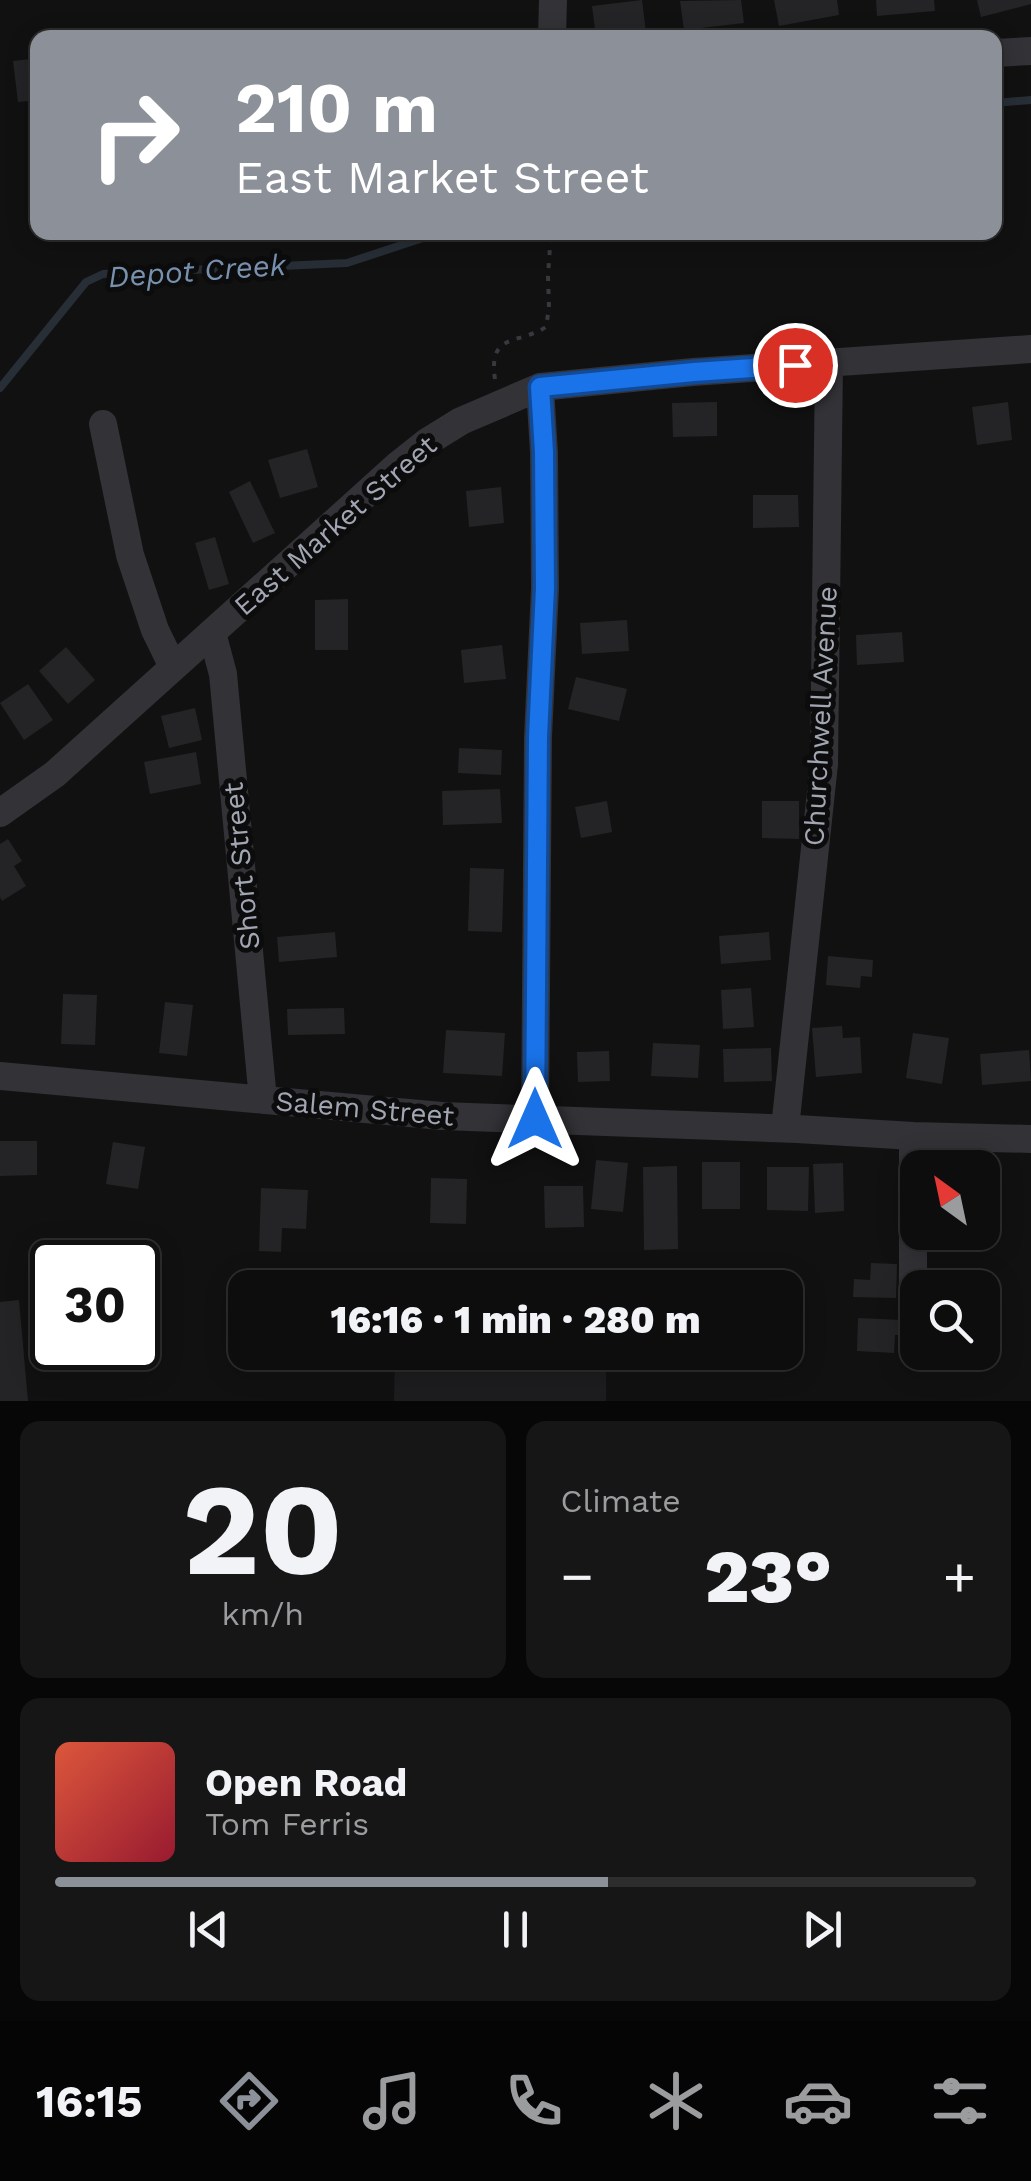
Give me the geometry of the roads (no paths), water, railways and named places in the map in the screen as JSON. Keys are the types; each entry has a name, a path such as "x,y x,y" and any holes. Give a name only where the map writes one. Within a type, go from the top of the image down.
{"street":[{"path":"552,30 553,0"},
{"path":"1002,53 1031,51"},
{"name":"East Market Street","path":"0,813 55,774 427,442 461,420 540,387 694,372 1031,349"},
{"name":"Churchwell Avenue","path":"785,1128 824,764 829,363"},
{"path":"535,1119 538,737 545,588 540,387"},
{"path":"103,424 130,555 154,630 173,667"},
{"name":"Short Street","path":"212,633 223,674 263,1100"},
{"name":"Salem Street","path":"0,1076 442,1116 1031,1139"},
{"path":"913,1270 914,1136"}],"waterway":[{"name":"Depot Creek","path":"1002,102 1031,100"},
{"name":"Depot Creek","path":"0,388 86,282 103,274 347,263 417,240"}]}
